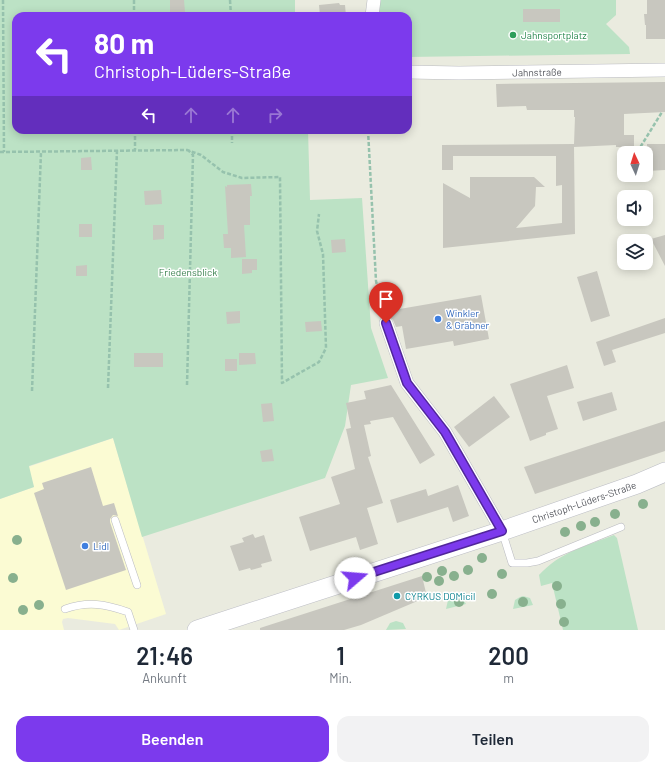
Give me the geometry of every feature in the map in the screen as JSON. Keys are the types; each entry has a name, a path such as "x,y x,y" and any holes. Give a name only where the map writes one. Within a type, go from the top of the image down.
{"street":[{"path":"372,12 374,0"},
{"name":"Jahnstraße","path":"412,72 459,73 665,70"},
{"path":"386,323 407,383 445,432 502,531"},
{"name":"Christoph-Lüders-Straße","path":"197,630 502,531 637,484 665,472"}],"lane":[{"path":"115,520 136,585"},
{"path":"502,531 512,563 527,563 538,561 621,527"},
{"path":"65,609 78,604 110,606 128,612 134,630"}],"path":[{"path":"3,0 4,152"},
{"path":"134,0 134,12"},
{"path":"230,0 231,12"},
{"path":"641,146 662,112"},
{"path":"135,134 135,150"},
{"path":"232,134 232,143"},
{"path":"368,134 376,282 386,323"},
{"path":"108,388 117,150"},
{"path":"0,152 187,150 201,154 223,172 242,178 280,177 282,383 319,362 326,348 323,254 317,231 319,214"},
{"path":"187,150 193,155 187,385"},
{"path":"32,391 40,152"}],"shaded area":[{"path":"113,438 166,614 119,630 115,624 68,618 63,619 62,622 64,630 0,630 0,499 34,487 28,467"}],"green space":[{"name":"Friedensblick","path":"0,0 295,0 295,12 12,12 12,134 308,134 310,200 362,198 371,328 388,378 351,385 345,426 325,478 142,537 113,438 29,466 34,487 0,499"},
{"name":"Jahnsportplatz","path":"377,0 616,0 616,15 606,24 629,47 630,54 412,57 412,12 376,12"},
{"path":"614,535 617,538 638,630 563,630 552,583 541,586 539,575 547,567 574,550"},
{"path":"456,596 463,599 466,604 446,609 448,600"},
{"path":"523,596 530,598 533,605 513,609 515,600"},
{"path":"396,621 403,623 406,629 386,630 390,623"}],"building":[{"path":"170,0 184,0 185,12 170,12"},
{"path":"647,0 665,0 665,39 646,39 644,14 647,14"},
{"path":"339,3 340,5 345,5 346,12 320,12 319,5"},
{"path":"523,9 560,9 560,22 523,22"},
{"path":"665,82 665,112 624,114 624,135 634,135 634,146 616,147 616,145 574,147 575,234 443,248 443,183 470,198 470,177 534,177 545,187 536,187 535,206 516,228 562,223 562,185 556,186 556,156 453,156 453,170 442,170 442,145 574,144 574,110 527,110 526,106 497,107 496,84"},
{"path":"647,144 665,144 665,170 653,171 653,146 647,146"},
{"path":"91,157 92,170 81,170 81,158"},
{"path":"251,184 252,196 250,196 250,225 244,225 246,257 231,258 231,248 224,248 223,234 228,234 225,186"},
{"path":"161,190 162,204 145,205 144,191"},
{"path":"79,224 92,224 92,237 79,237"},
{"path":"153,225 164,225 164,239 153,240"},
{"path":"665,235 665,266 653,243 653,238"},
{"path":"345,239 346,252 332,253 331,240"},
{"path":"242,259 257,259 257,270 252,270 252,273 242,274"},
{"path":"87,265 87,276 76,276 76,266"},
{"path":"597,271 610,316 591,322 577,277"},
{"name":"Winkler & Gräbner","path":"481,295 489,339 454,346 453,341 406,349 402,326 396,327 393,320 389,316 388,311"},
{"path":"240,311 240,323 227,324 226,312"},
{"path":"665,318 665,333 612,350 616,362 604,366 596,342"},
{"path":"321,321 322,331 306,332 305,322"},
{"path":"134,353 163,353 163,367 134,367"},
{"path":"239,353 255,353 256,364 239,365"},
{"path":"225,359 237,359 237,371 225,371"},
{"path":"567,365 574,388 547,396 558,429 530,441 510,384"},
{"path":"391,385 435,455 420,464 393,417 370,421 371,424 364,425 371,456 368,457 383,503 367,508 378,544 360,550 356,537 310,551 299,517 340,504 331,477 355,469 346,429 351,428 346,403 366,399 364,391"},
{"path":"612,392 617,410 583,421 577,402"},
{"path":"494,396 510,417 469,447 454,427"},
{"path":"272,403 274,421 263,422 261,404"},
{"path":"665,421 665,451 535,494 524,467"},
{"path":"272,449 274,461 262,462 260,451"},
{"name":"Lidl","path":"91,467 103,506 114,503 118,516 113,515 110,522 126,570 66,590 34,493 44,489 42,483"},
{"path":"458,485 469,516 453,522 448,507 397,523 390,500 426,489 428,496"},
{"path":"253,534 255,538 264,535 272,561 261,564 262,567 239,571 230,546 244,542 242,538"},
{"path":"422,576 427,597 361,625 344,630 260,630 260,628"}],"place":[{"name":"Jahnsportplatz","path":"513,35"},
{"name":"Winkler & Gräbner","path":"438,319"},
{"name":"Lidl","path":"85,546"},
{"name":"CYRKUS DOMicil","path":"397,596"}],"route":[{"path":"355,578 502,531 445,432 407,383 386,323"}]}
